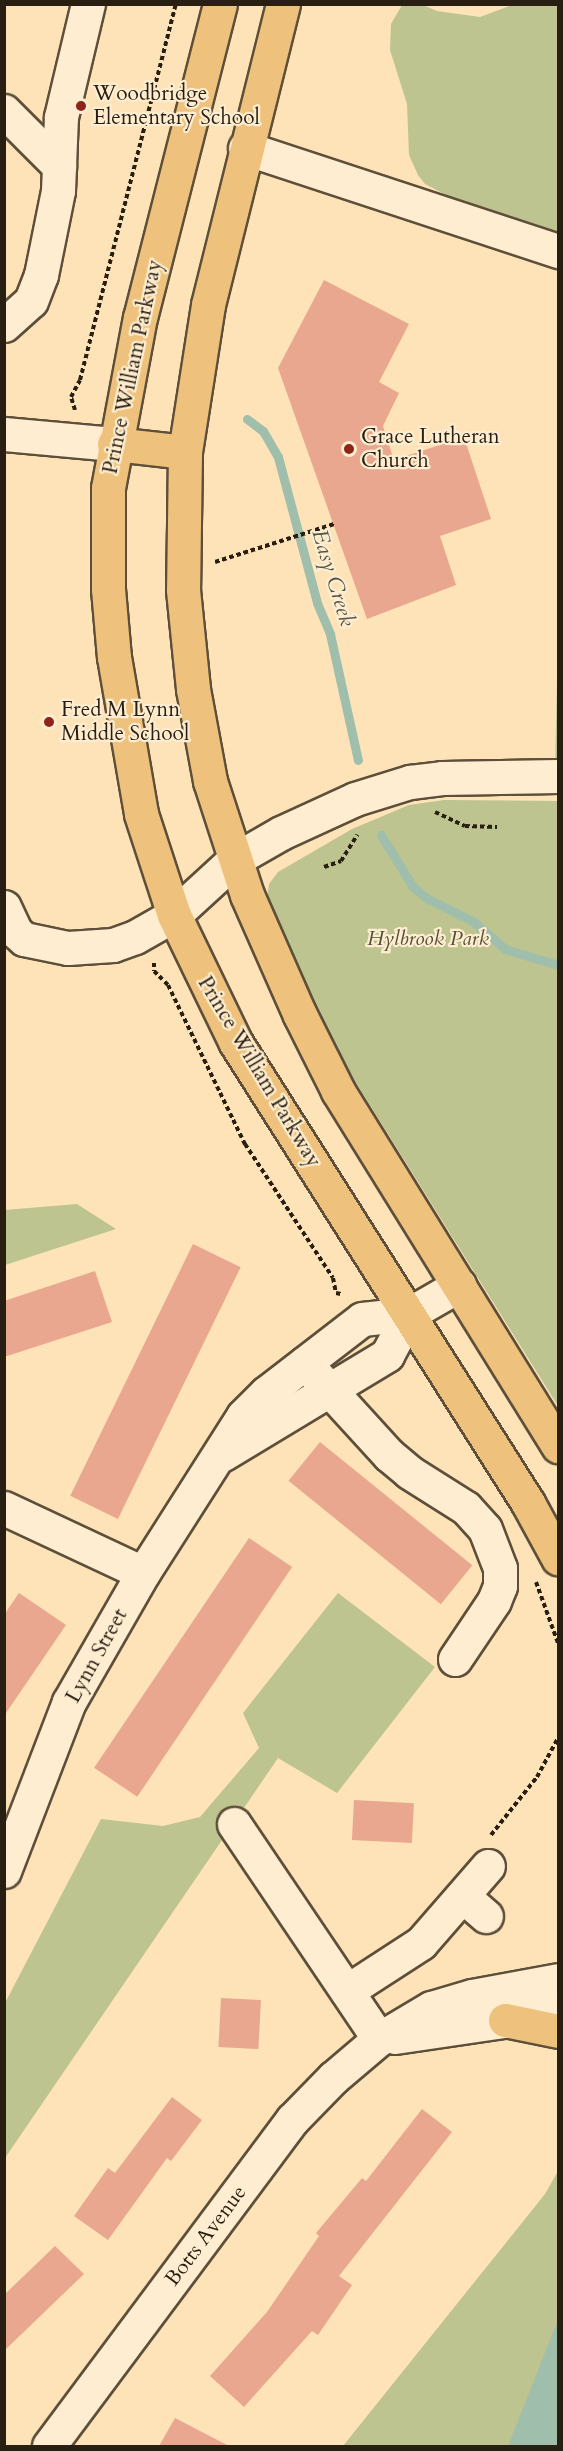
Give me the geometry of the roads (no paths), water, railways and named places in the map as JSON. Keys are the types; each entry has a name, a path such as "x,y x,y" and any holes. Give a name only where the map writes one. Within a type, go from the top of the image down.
{"main road":[{"name":"Prince William Parkway","path":"220,4 140,316 114,444 108,488 108,589 117,684 141,814 174,915 236,1043 409,1314 558,1558"},
{"path":"284,4 245,148 208,305 185,452 183,590 193,689 210,781 234,860 300,1015 338,1091 558,1446"},
{"path":"114,444 185,452"},
{"path":"506,2020 558,2031"}],"street":[{"path":"4,325 32,301 41,275 58,191 61,117 88,4"},
{"path":"4,111 59,166"},
{"path":"245,148 558,251"},
{"path":"4,434 114,444"},
{"path":"4,907 15,931 24,939 68,948 118,943 174,915 234,860 331,809 410,782 558,776"},
{"name":"Lynn Street","path":"4,1871 69,1702 143,1573 220,1456 243,1416 305,1363 362,1319 409,1314 459,1285"},
{"name":"Lynn Street","path":"220,1456 387,1355 409,1314"},
{"path":"305,1363 409,1472 476,1517 494,1546 500,1586 494,1601 454,1659"},
{"path":"4,1509 143,1573"},
{"path":"234,1824 378,2039 558,2013"},
{"path":"347,1990 475,1906 486,1855"},
{"name":"Botts Avenue","path":"49,2446 292,2120 378,2039 431,2008 558,1980"}],"waterway":[{"name":"Easy Creek","path":"247,419 263,431 278,457 317,603 330,634 358,760"},
{"name":"Easy Creek","path":"381,835 413,887 428,899 474,922 505,949 558,965"}],"place":[{"name":"Woodbridge Elementary School","path":"81,106"},
{"name":"Grace Lutheran Church","path":"349,449"},
{"name":"Fred M Lynn Middle School","path":"49,722"}],"park label":[{"name":"Hylbrook Park","path":"428,939"}]}
